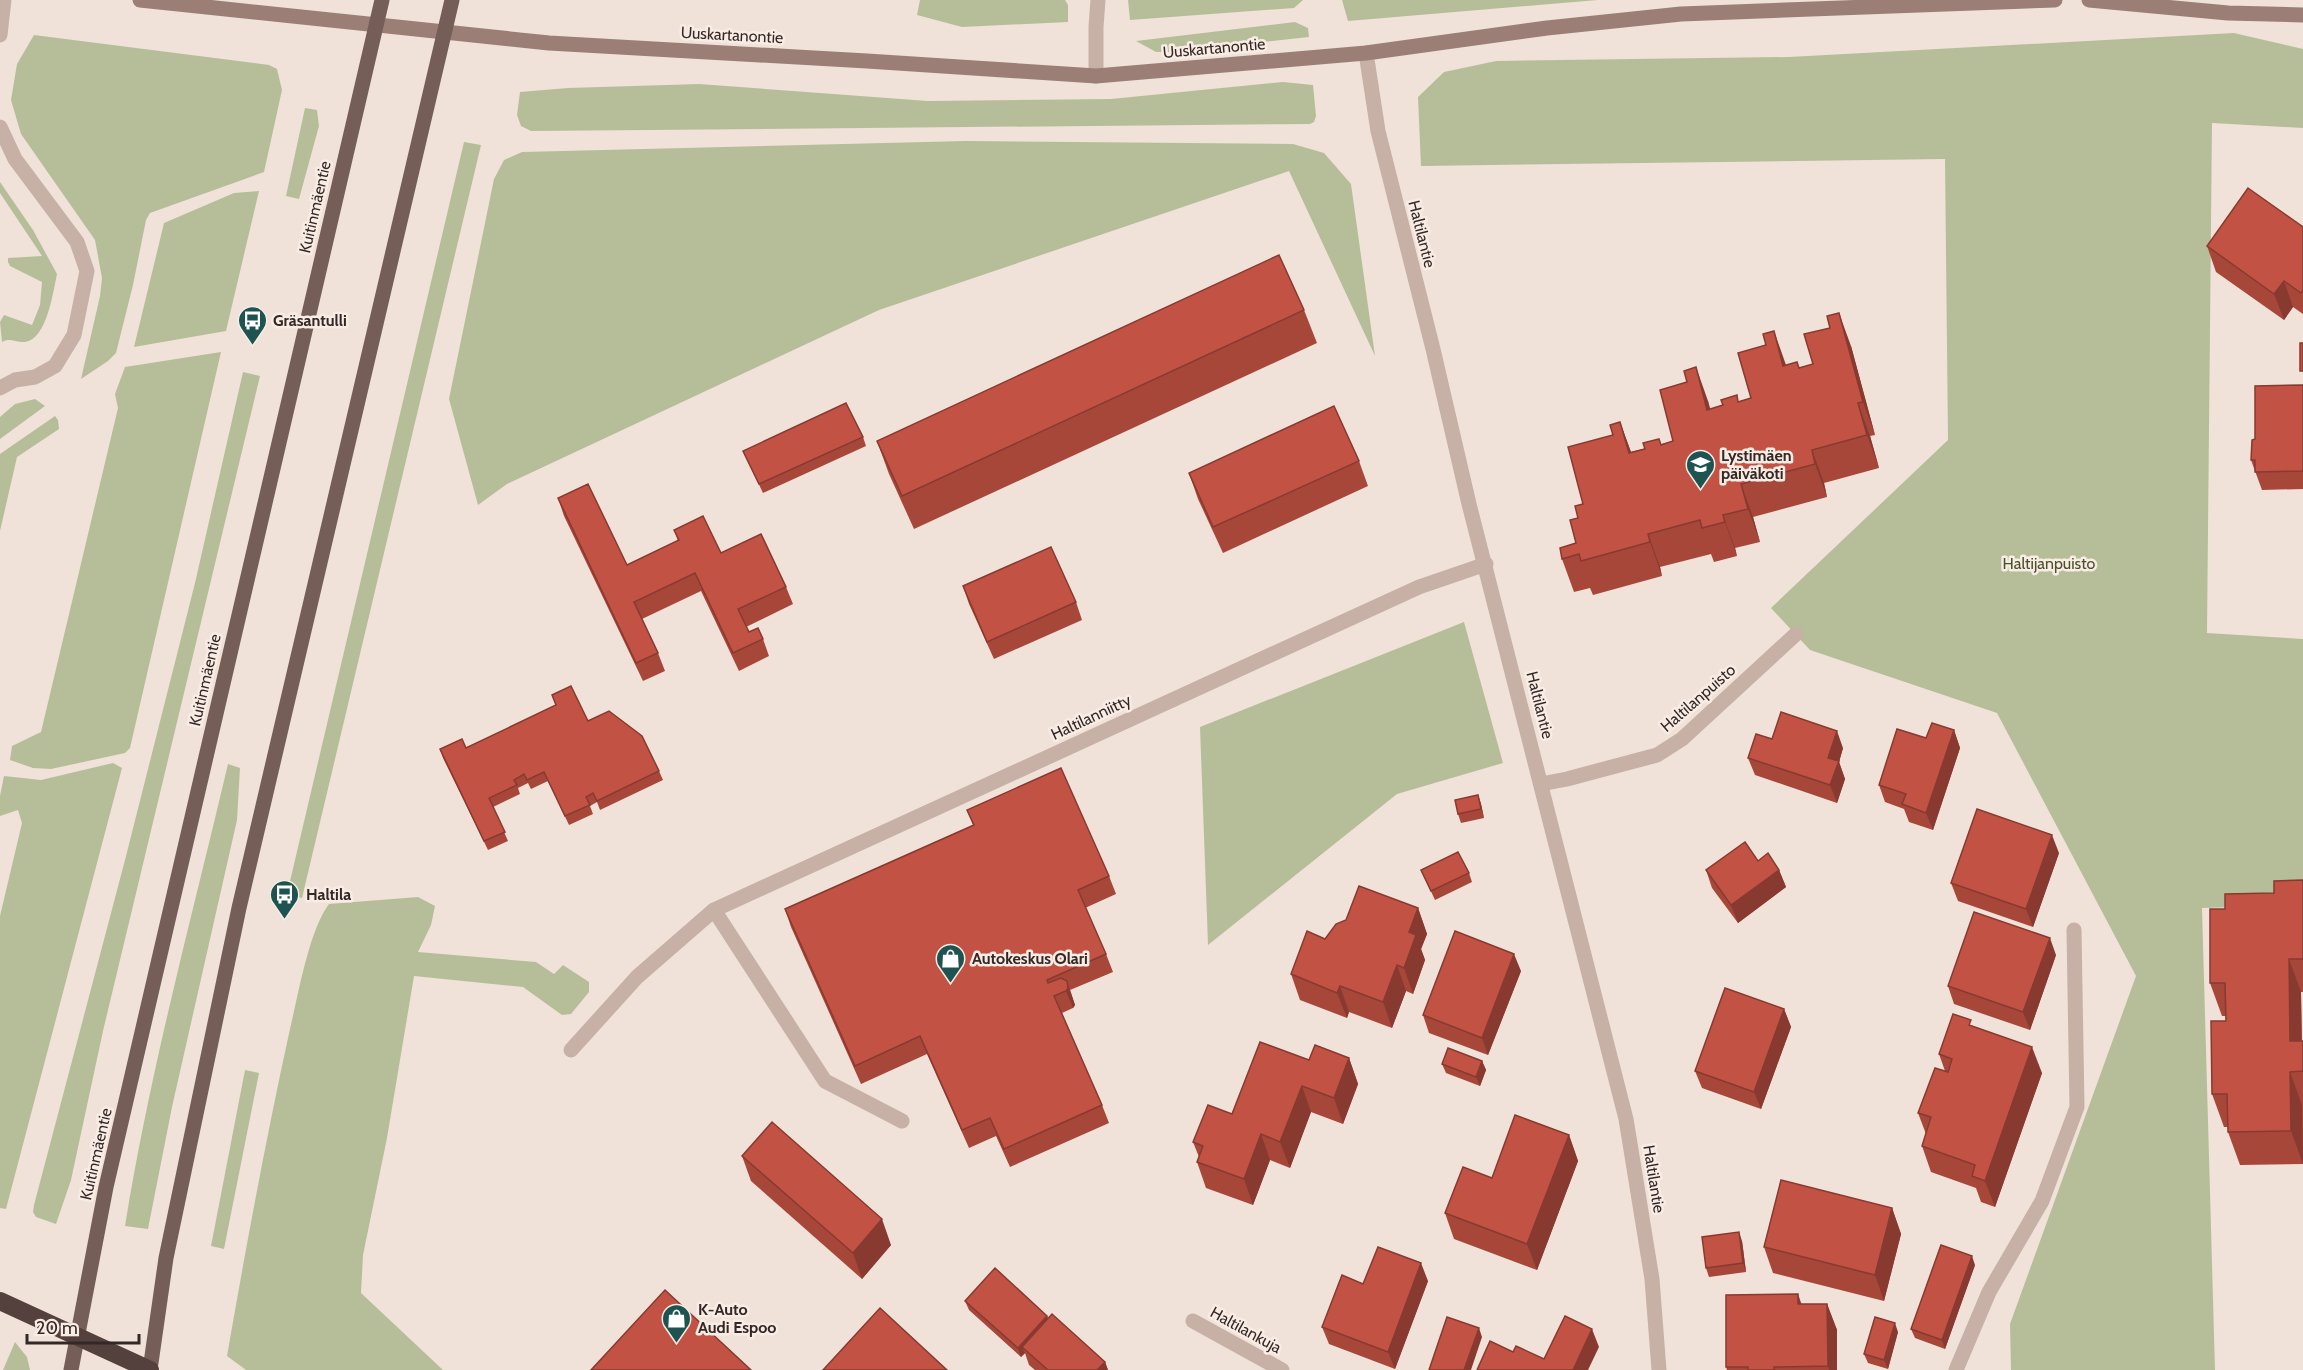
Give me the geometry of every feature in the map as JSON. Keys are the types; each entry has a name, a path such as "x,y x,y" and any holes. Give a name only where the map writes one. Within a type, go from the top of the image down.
{"highway":[{"path":"0,1301 150,1370"}],"main road":[{"path":"140,0 376,25"},
{"name":"Kuitinmäentie","path":"71,1370 109,1175 382,0"},
{"path":"150,1370 166,1258 239,908 452,0"},
{"name":"Uuskartanontie","path":"376,25 549,43 1096,76 1366,53 1547,28 1681,14 2055,0"},
{"path":"2090,0 2228,13 2303,15"}],"street":[{"path":"0,35 4,0"},
{"path":"1096,76 1098,0"},
{"name":"Haltilantie","path":"1366,53 1378,131 1469,504 1626,1119 1652,1279 1659,1370"},
{"path":"0,127 15,159 77,242 87,271 74,335 55,366 35,377 15,380 0,388"},
{"name":"Haltilanniitty","path":"571,1050 637,977 714,910 1419,587 1486,564"},
{"name":"Haltilanpuisto","path":"1541,784 1657,755 1682,739 1796,634"},
{"path":"714,910 825,1081 902,1121"},
{"path":"1956,1370 1989,1292 2042,1202 2077,1107 2074,930"},
{"name":"Haltilankuja","path":"1193,1321 1282,1370"}],"green space":[{"path":"920,0 1065,0 1068,5 1068,22 962,27 917,15"},
{"path":"1128,0 1303,0 1294,8 1130,20"},
{"path":"1342,0 1598,0 1348,21"},
{"path":"1295,22 1308,28 1309,37 1169,52 1156,52 1136,41"},
{"name":"Haltijanpuisto","path":"2234,33 2303,49 2303,128 2212,123 2207,633 2303,639 2303,905 2202,908 2215,1370 2011,1370 2010,1324 2136,976 1997,713 1810,650 1771,608 1948,440 1945,159 1421,166 1418,97 1444,72 1496,61 1789,57"},
{"path":"34,35 269,65 277,69 282,90 264,172 150,213 146,220 116,353 81,379 102,278 95,240 21,134 11,100 17,64"},
{"path":"1283,82 1313,85 1316,116 1314,122 1310,124 531,131 521,126 517,115 520,92 568,88 699,84 928,101 1111,99"},
{"path":"305,108 317,110 319,126 299,199 286,196"},
{"path":"966,141 1293,144 1324,153 1351,184 1375,356 1289,171 879,310 507,484 478,505 449,399 494,179 504,160 522,152"},
{"path":"464,142 481,145 302,898 287,894"},
{"path":"0,182 33,230 57,274 44,324 33,339 25,342 8,340 2,342 0,322 4,315 32,325 40,305 42,282 10,266 8,258 42,256 0,193"},
{"path":"259,191 226,331 134,347 164,223 234,193"},
{"path":"221,352 130,748 125,753 51,769 33,768 10,760 12,746 41,732 118,408 115,394 125,367"},
{"path":"243,372 260,376 103,1031 71,1180 56,1224 36,1217 33,1212 34,1205 195,583"},
{"path":"35,399 45,406 0,439 0,417 15,404"},
{"path":"55,416 59,429 17,457 0,531 0,454"},
{"path":"1464,622 1503,763 1397,794 1208,945 1200,727"},
{"path":"113,763 122,768 6,1209 0,1208 0,916 22,823 18,810 0,816 0,796 4,776 41,780"},
{"path":"228,764 240,768 237,820 172,1107 148,1229 125,1226 159,1052"},
{"path":"418,897 435,906 431,925 418,952 536,962 554,974 563,965 589,982 589,992 571,1014 562,1015 523,987 414,976 387,1138 363,1255 361,1293 443,1370 246,1370 227,1356 281,1070 310,946 322,915 329,904"},
{"path":"245,1070 259,1073 224,1249 211,1246"},
{"path":"15,1342 27,1357 30,1370 3,1370"}],"building":[{"path":"2248,188 2303,227 2303,290 2301,293 2284,281 2274,294 2207,246"},
{"path":"1279,255 1304,310 902,496 877,441"},
{"path":"1839,313 1863,402 1858,403 1867,435 1812,450 1815,464 1741,484 1748,509 1723,515 1725,522 1702,528 1700,520 1648,534 1650,542 1581,561 1579,554 1562,559 1560,548 1576,543 1570,520 1578,518 1575,506 1583,504 1568,447 1613,435 1610,425 1620,422 1629,453 1645,449 1643,443 1659,439 1661,445 1673,441 1660,390 1687,382 1684,371 1696,367 1707,410 1723,405 1721,400 1737,395 1738,402 1751,398 1738,353 1766,345 1763,334 1774,331 1783,366 1797,362 1799,368 1813,364 1804,334 1830,328 1827,316"},
{"path":"2300,343 2303,343 2303,371 2300,371"},
{"path":"2303,385 2303,471 2255,472 2255,460 2251,460 2252,440 2255,439 2255,386"},
{"path":"846,403 863,437 759,484 743,451"},
{"path":"1334,406 1359,461 1213,527 1189,473"},
{"path":"588,484 627,565 679,540 674,530 703,516 721,553 761,534 786,587 738,609 749,632 758,628 763,639 733,653 695,573 634,602 658,653 636,663 558,498"},
{"path":"1051,547 1076,602 987,642 963,586"},
{"path":"571,686 588,721 609,711 642,736 659,771 597,801 593,793 586,797 590,805 565,816 544,772 527,780 524,774 514,780 517,785 489,798 505,832 484,841 440,749 462,739 466,748 556,705 552,695"},
{"path":"1781,712 1837,731 1828,758 1839,761 1830,785 1748,758 1756,734 1772,739"},
{"path":"1932,723 1954,730 1926,813 1902,804 1906,794 1879,785 1897,729 1926,738"},
{"name":"Autokeskus Olari","path":"1061,768 1109,876 1078,890 1106,954 1047,980 1048,983 1061,978 1067,981 1066,991 1054,996 1102,1105 1004,1149 990,1118 962,1130 920,1036 855,1066 785,909 974,825 967,810"},
{"path":"1478,795 1481,809 1458,814 1455,800"},
{"path":"1977,809 2052,835 2026,909 1951,883"},
{"path":"1745,842 1758,861 1768,853 1779,870 1731,905 1706,870"},
{"path":"1458,852 1469,873 1431,891 1421,870"},
{"path":"2303,880 2303,959 2289,959 2290,1041 2303,1041 2303,1071 2290,1072 2291,1131 2228,1132 2227,1094 2212,1094 2211,1021 2226,1021 2225,983 2210,983 2210,909 2225,909 2225,894 2274,893 2274,881"},
{"path":"1359,886 1418,908 1409,932 1416,935 1404,968 1397,965 1383,1002 1340,986 1337,993 1291,974 1307,931 1325,939 1336,924 1346,920"},
{"path":"1974,912 2050,938 2023,1012 1948,986"},
{"path":"1455,931 1514,954 1482,1038 1423,1015"},
{"path":"1725,988 1784,1009 1754,1092 1695,1071"},
{"path":"1953,1014 1971,1020 1969,1025 2032,1047 1985,1181 1972,1176 1975,1165 1922,1146 1931,1117 1918,1113 1935,1068 1948,1072 1952,1059 1939,1054"},
{"path":"1260,1042 1309,1060 1315,1045 1349,1058 1334,1098 1302,1086 1280,1142 1261,1134 1244,1179 1197,1162 1203,1146 1193,1142 1208,1105 1232,1114"},
{"path":"1448,1048 1482,1061 1476,1077 1442,1064"},
{"path":"1515,1115 1569,1135 1527,1244 1445,1213 1463,1167 1492,1178"},
{"path":"772,1122 882,1219 853,1253 742,1156"},
{"path":"1781,1180 1892,1208 1875,1275 1764,1247"},
{"path":"1739,1232 1743,1263 1706,1268 1702,1237"},
{"path":"1941,1245 1972,1256 1942,1340 1911,1329"},
{"path":"1378,1247 1421,1263 1388,1352 1322,1327 1342,1275 1363,1284"},
{"path":"995,1268 1047,1316 1018,1348 965,1301"},
{"path":"665,1290 751,1370 591,1370"},
{"path":"1798,1294 1798,1304 1827,1304 1828,1366 1774,1367 1774,1370 1726,1367 1726,1295"},
{"path":"880,1308 947,1370 823,1370"},
{"path":"1052,1314 1105,1362 1097,1370 1048,1370 1022,1347"},
{"path":"1565,1316 1592,1329 1573,1370 1477,1370 1490,1341 1513,1352 1516,1346 1544,1359"},
{"path":"1447,1317 1479,1328 1464,1370 1429,1370"},
{"path":"1875,1317 1895,1323 1884,1360 1864,1354"}],"place":[{"name":"Gräsantulli","path":"252,346"},
{"name":"Lystimäen päiväkoti","path":"1700,490"},
{"name":"Haltila","path":"285,920"},
{"name":"Autokeskus Olari","path":"951,984"},
{"name":"K-Auto Audi Espoo","path":"677,1344"}]}
